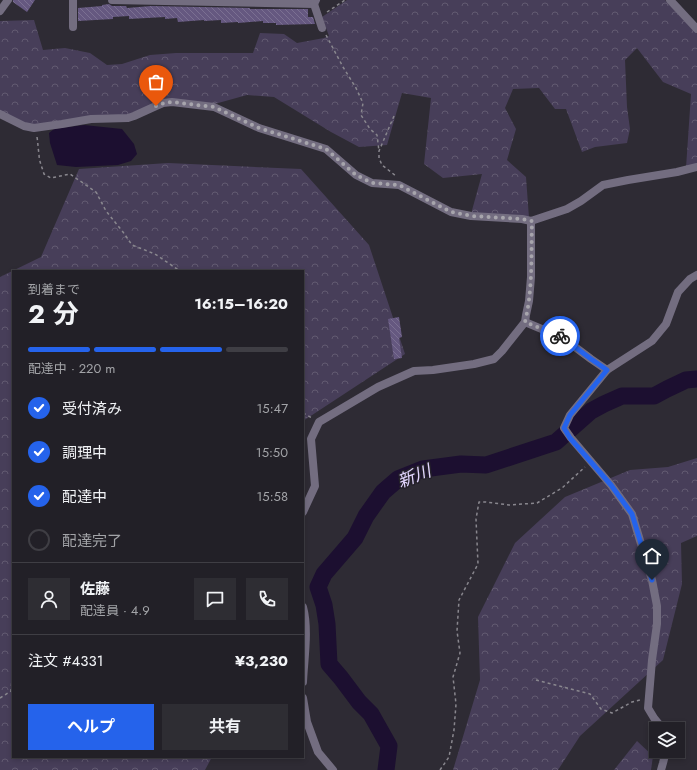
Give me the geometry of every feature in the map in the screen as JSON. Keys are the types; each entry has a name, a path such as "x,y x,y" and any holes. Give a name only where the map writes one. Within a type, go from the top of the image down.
{"street":[{"path":"0,11 8,0"},
{"path":"73,0 73,27"},
{"path":"112,0 315,2 318,18 322,28"},
{"path":"670,0 697,29"},
{"path":"0,114 24,126 34,128 91,119 128,118 164,103 172,102 214,107 259,128 326,149 356,175 372,183 399,185 451,212 472,216 532,221 567,209 603,185 697,167"},
{"path":"304,510 315,486 311,438 319,422 378,386 414,371 433,370 474,364 494,359 525,322 531,277 532,221"},
{"path":"657,722 648,708 657,606 652,580 632,514 611,485 570,438 564,428 570,415 607,370 652,341 658,335 666,324 678,292 690,279 697,275"},
{"path":"525,322 563,338 607,370"},
{"path":"304,610 304,660"},
{"path":"304,706 306,722 318,752 333,770"},
{"path":"661,770 665,758"}],"path":[{"path":"318,18 345,0"},
{"path":"322,28 356,88 363,103 361,115 370,129 377,135 380,151"},
{"path":"394,116 380,151 379,158 382,165 401,180"},
{"path":"34,128 39,146 40,162 44,174 51,178 70,174 96,192 106,211 132,245 154,254 178,270"},
{"path":"440,770 449,756 454,730 456,704 453,676 460,653 457,631 459,600 478,564 476,519 479,502 509,505 537,503 562,488 591,461"},
{"path":"0,698 11,691 12,680"},
{"path":"536,680 590,694 601,709 612,713 632,702 649,697"}],"green space":[{"path":"347,0 665,0 697,34 697,165 686,168 691,94 663,82 637,48 625,60 627,107 630,129 627,143 595,147 582,152 566,109 555,109 539,88 513,89 505,108 516,129 507,160 526,177 529,218 471,214 482,174 443,178 424,164 431,98 402,93 387,145 359,147 331,132 274,97 247,95 211,105 173,100 130,116 32,126 0,112 0,21 34,20 43,50 65,48 90,53 107,65 122,64 150,55 176,53 253,53 260,33 284,34 297,43 324,38 329,36 322,17"},
{"path":"168,163 301,169 369,245 405,354 304,420 304,270 14,270 41,257 79,169"},
{"path":"12,271 12,758 211,758 205,770 0,770 0,277"},
{"path":"697,458 697,536 681,543 682,584 663,660 580,736 558,770 453,770 480,680 478,617 515,543 565,497 630,470 668,467"},
{"path":"637,741 649,752 649,758 653,758 651,770 614,770"}],"shaded area":[{"path":"84,125 122,129 134,144 137,154 131,161 118,165 76,167 57,165 50,143 49,133 54,129"}],"building":[{"path":"13,0 35,0 27,12 13,2"},
{"path":"109,4 112,6 126,6 127,8 151,6 308,9 308,17 313,17 315,24 276,25 276,23 263,23 263,21 221,23 221,20 178,22 177,18 165,19 165,17 129,19 129,16 113,17 113,19 78,21 78,8"},
{"path":"399,317 402,337 399,338 402,358 394,359 388,319"}],"waterway":[{"name":"新川","path":"386,770 389,746 371,714 359,702 329,664 327,624 324,605 318,587 324,574 355,538 366,516 383,492 398,479 423,469 461,464 486,465 556,442 591,411 604,404 622,396 654,396 686,380 697,379"}],"way so far":[{"path":"156,106 172,102 214,107 259,128 326,149 356,175 372,183 399,185 451,212 472,216 532,221 531,277 525,322 560,336"}],"route":[{"path":"560,336 607,370 570,415 564,428 570,438 611,485 632,514 652,580"}]}
